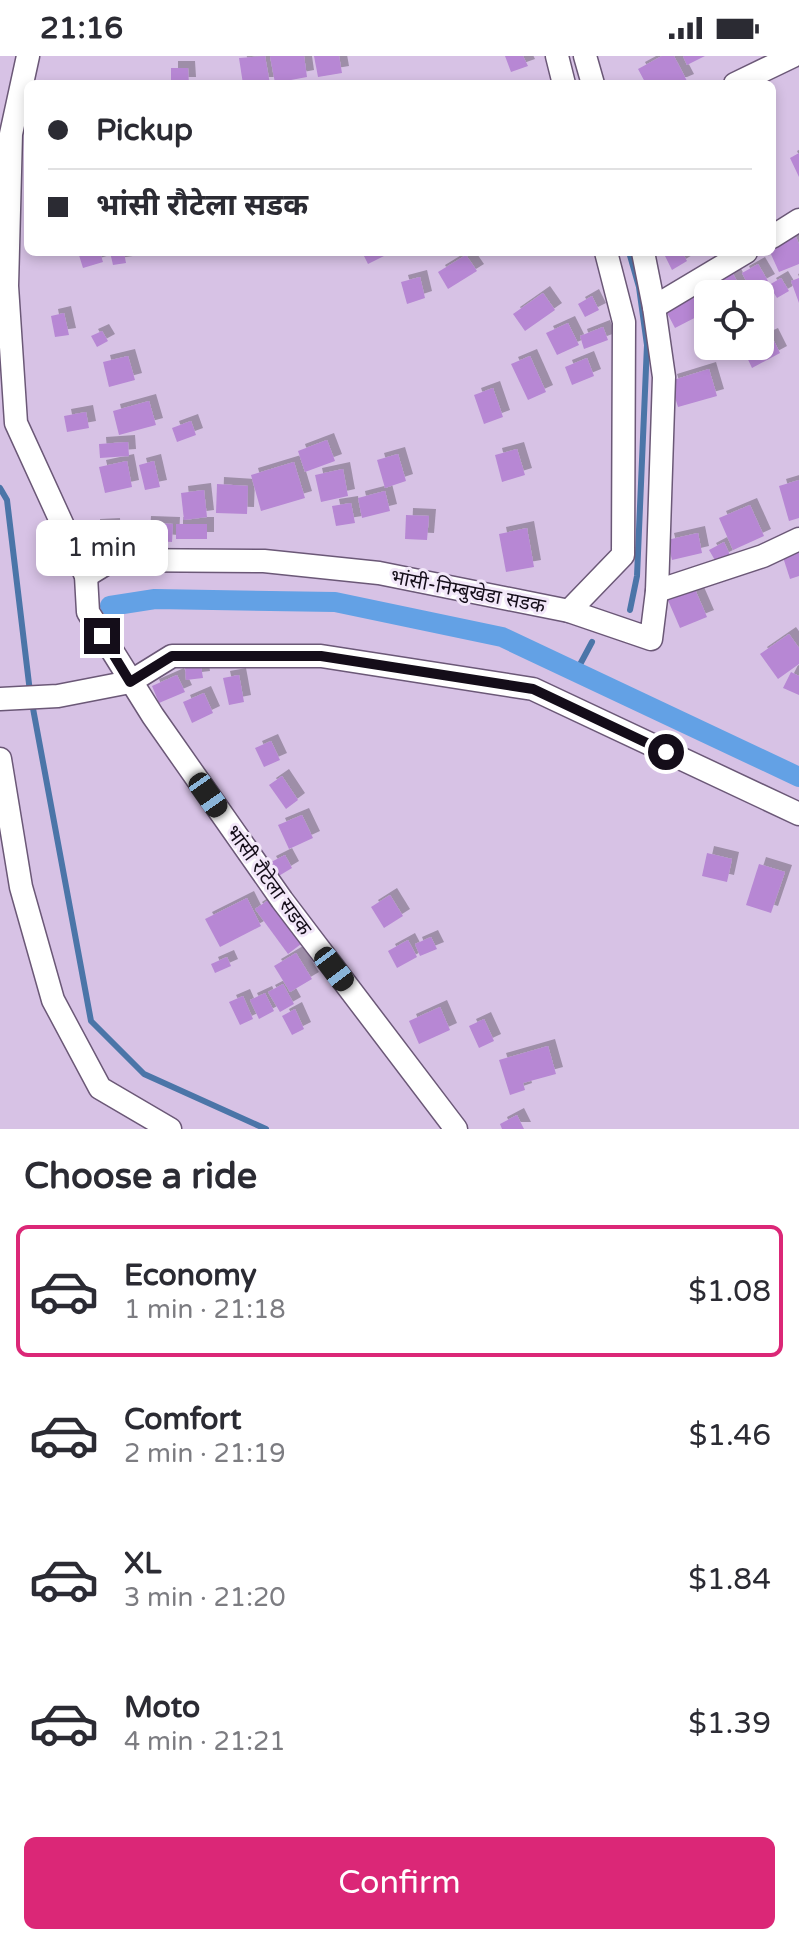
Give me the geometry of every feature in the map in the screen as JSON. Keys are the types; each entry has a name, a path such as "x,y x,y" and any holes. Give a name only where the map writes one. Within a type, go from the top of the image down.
{"street":[{"name":"भांसी रौटेला सडक","path":"28,56 11,134 7,286 16,423 86,576 88,612 130,682 282,900 456,1129"},
{"path":"557,56 563,80"},
{"path":"585,56 592,80"},
{"path":"743,80 793,56"},
{"path":"776,234 799,220"},
{"name":"भांसी-निम्बुखेडा सडक","path":"86,576 112,560 264,561 379,573 569,611 623,555 624,322 607,256"},
{"path":"569,611 651,639 657,591 664,377 644,256"},
{"path":"654,307 739,256"},
{"path":"657,591 763,556 799,539"},
{"path":"0,699 58,696 130,682 172,656 321,656 533,689 799,814"},
{"path":"0,759 21,887 53,1000 100,1088 170,1129"}],"building":[{"path":"265,56 269,80 242,80 239,58"},
{"path":"270,56 304,56 307,77 274,80"},
{"path":"314,56 339,56 342,73 318,77"},
{"path":"505,56 523,56 528,66 511,72"},
{"path":"662,56 674,56 686,80 644,80 638,69"},
{"path":"683,56 705,56 687,65"},
{"path":"171,68 188,68 189,80 171,80"},
{"path":"799,153 799,177 790,158"},
{"path":"796,237 799,264 779,272 772,256 776,256 776,245"},
{"path":"79,256 101,256 103,262 83,268"},
{"path":"111,256 125,256 126,263 113,265"},
{"path":"364,256 384,256 368,264"},
{"path":"464,256 477,271 448,289 438,272"},
{"path":"665,256 684,256 687,261 672,270"},
{"path":"758,264 767,280 746,280 742,273"},
{"path":"732,272 736,280 721,280"},
{"path":"420,277 425,298 407,304 401,282"},
{"path":"781,278 789,291 777,298 774,282"},
{"path":"799,278 799,303 791,281"},
{"path":"694,291 694,318 675,328 664,307"},
{"path":"543,293 555,310 525,331 513,314"},
{"path":"592,296 599,310 585,317 578,304"},
{"path":"64,313 69,335 55,337 51,316"},
{"path":"568,323 579,345 557,355 546,333"},
{"path":"603,327 608,340 584,349 580,336"},
{"path":"102,331 108,341 97,347 91,336"},
{"path":"774,341 780,353 774,356"},
{"path":"128,356 135,380 109,387 103,362"},
{"path":"530,356 546,392 528,400 511,364"},
{"path":"587,358 594,376 572,385 565,367"},
{"path":"748,360 767,360 752,368"},
{"path":"709,369 717,396 678,407 670,381"},
{"path":"493,388 503,417 484,424 474,395"},
{"path":"149,401 156,425 119,435 113,411"},
{"path":"86,412 89,428 67,432 64,416"},
{"path":"191,421 196,435 177,442 172,428"},
{"path":"327,440 335,461 305,472 298,451"},
{"path":"128,442 129,456 100,458 99,444"},
{"path":"517,449 525,475 502,482 495,455"},
{"path":"398,454 406,481 385,488 377,460"},
{"path":"127,461 132,487 105,493 99,467"},
{"path":"154,461 160,487 145,490 139,465"},
{"path":"294,462 305,498 261,511 251,475"},
{"path":"343,469 348,496 321,502 315,475"},
{"path":"799,480 799,518 789,521 779,486"},
{"path":"217,484 248,486 247,514 216,513"},
{"path":"204,490 207,517 184,520 181,493"},
{"path":"385,491 390,511 362,518 358,498"},
{"path":"351,503 355,523 336,526 332,506"},
{"path":"750,505 764,536 733,550 719,518"},
{"path":"406,515 429,516 427,540 405,539"},
{"path":"144,523 173,524 172,542 143,540"},
{"path":"176,524 207,524 207,539 176,539"},
{"path":"113,525 114,542 94,543 93,526"},
{"path":"527,528 534,567 506,572 499,534"},
{"path":"698,533 702,553 672,560 667,540"},
{"path":"724,542 730,555 716,562 709,550"},
{"path":"799,548 799,576 790,579 782,554"},
{"path":"694,587 707,617 680,628 667,598"},
{"path":"789,634 799,648 799,664 778,679 760,654"},
{"path":"201,666 203,678 186,680 185,667"},
{"path":"791,672 799,676 799,695 783,688"},
{"path":"177,675 185,692 159,703 152,686"},
{"path":"239,675 244,702 229,705 223,678"},
{"path":"204,693 213,713 192,723 183,702"},
{"path":"271,741 280,760 264,767 255,748"},
{"path":"282,776 298,800 286,809 269,785"},
{"path":"302,815 313,838 289,849 278,825"},
{"path":"707,853 732,859 727,882 702,876"},
{"path":"285,855 292,868 277,877 269,863"},
{"path":"759,864 785,872 771,913 746,905"},
{"path":"390,895 403,916 384,928 371,907"},
{"path":"273,897 305,941 288,954 255,909"},
{"path":"247,898 261,926 220,947 205,919"},
{"path":"431,937 437,949 420,956 415,944"},
{"path":"408,940 417,957 397,968 388,951"},
{"path":"296,953 312,979 290,992 274,966"},
{"path":"227,957 231,966 215,973 211,964"},
{"path":"283,984 294,1004 280,1012 268,992"},
{"path":"265,993 274,1011 259,1019 250,1000"},
{"path":"243,996 253,1019 240,1025 229,1002"},
{"path":"440,1007 450,1030 419,1044 409,1021"},
{"path":"295,1009 304,1029 292,1035 282,1016"},
{"path":"484,1019 494,1041 479,1048 469,1026"},
{"path":"548,1046 556,1074 523,1083 525,1090 510,1095 499,1060"},
{"path":"517,1115 524,1129 502,1129 500,1124"}],"waterway":[{"path":"630,256 639,287 647,345 637,576 630,610"},
{"path":"0,488 7,500 30,692"},
{"path":"110,606 155,599 335,602 502,637 799,777"},
{"path":"576,672 592,642"},
{"path":"32,703 91,1021 144,1074 266,1129"}],"route":[{"path":"102,636 130,682 172,656 321,656 533,689 666,752"}]}
